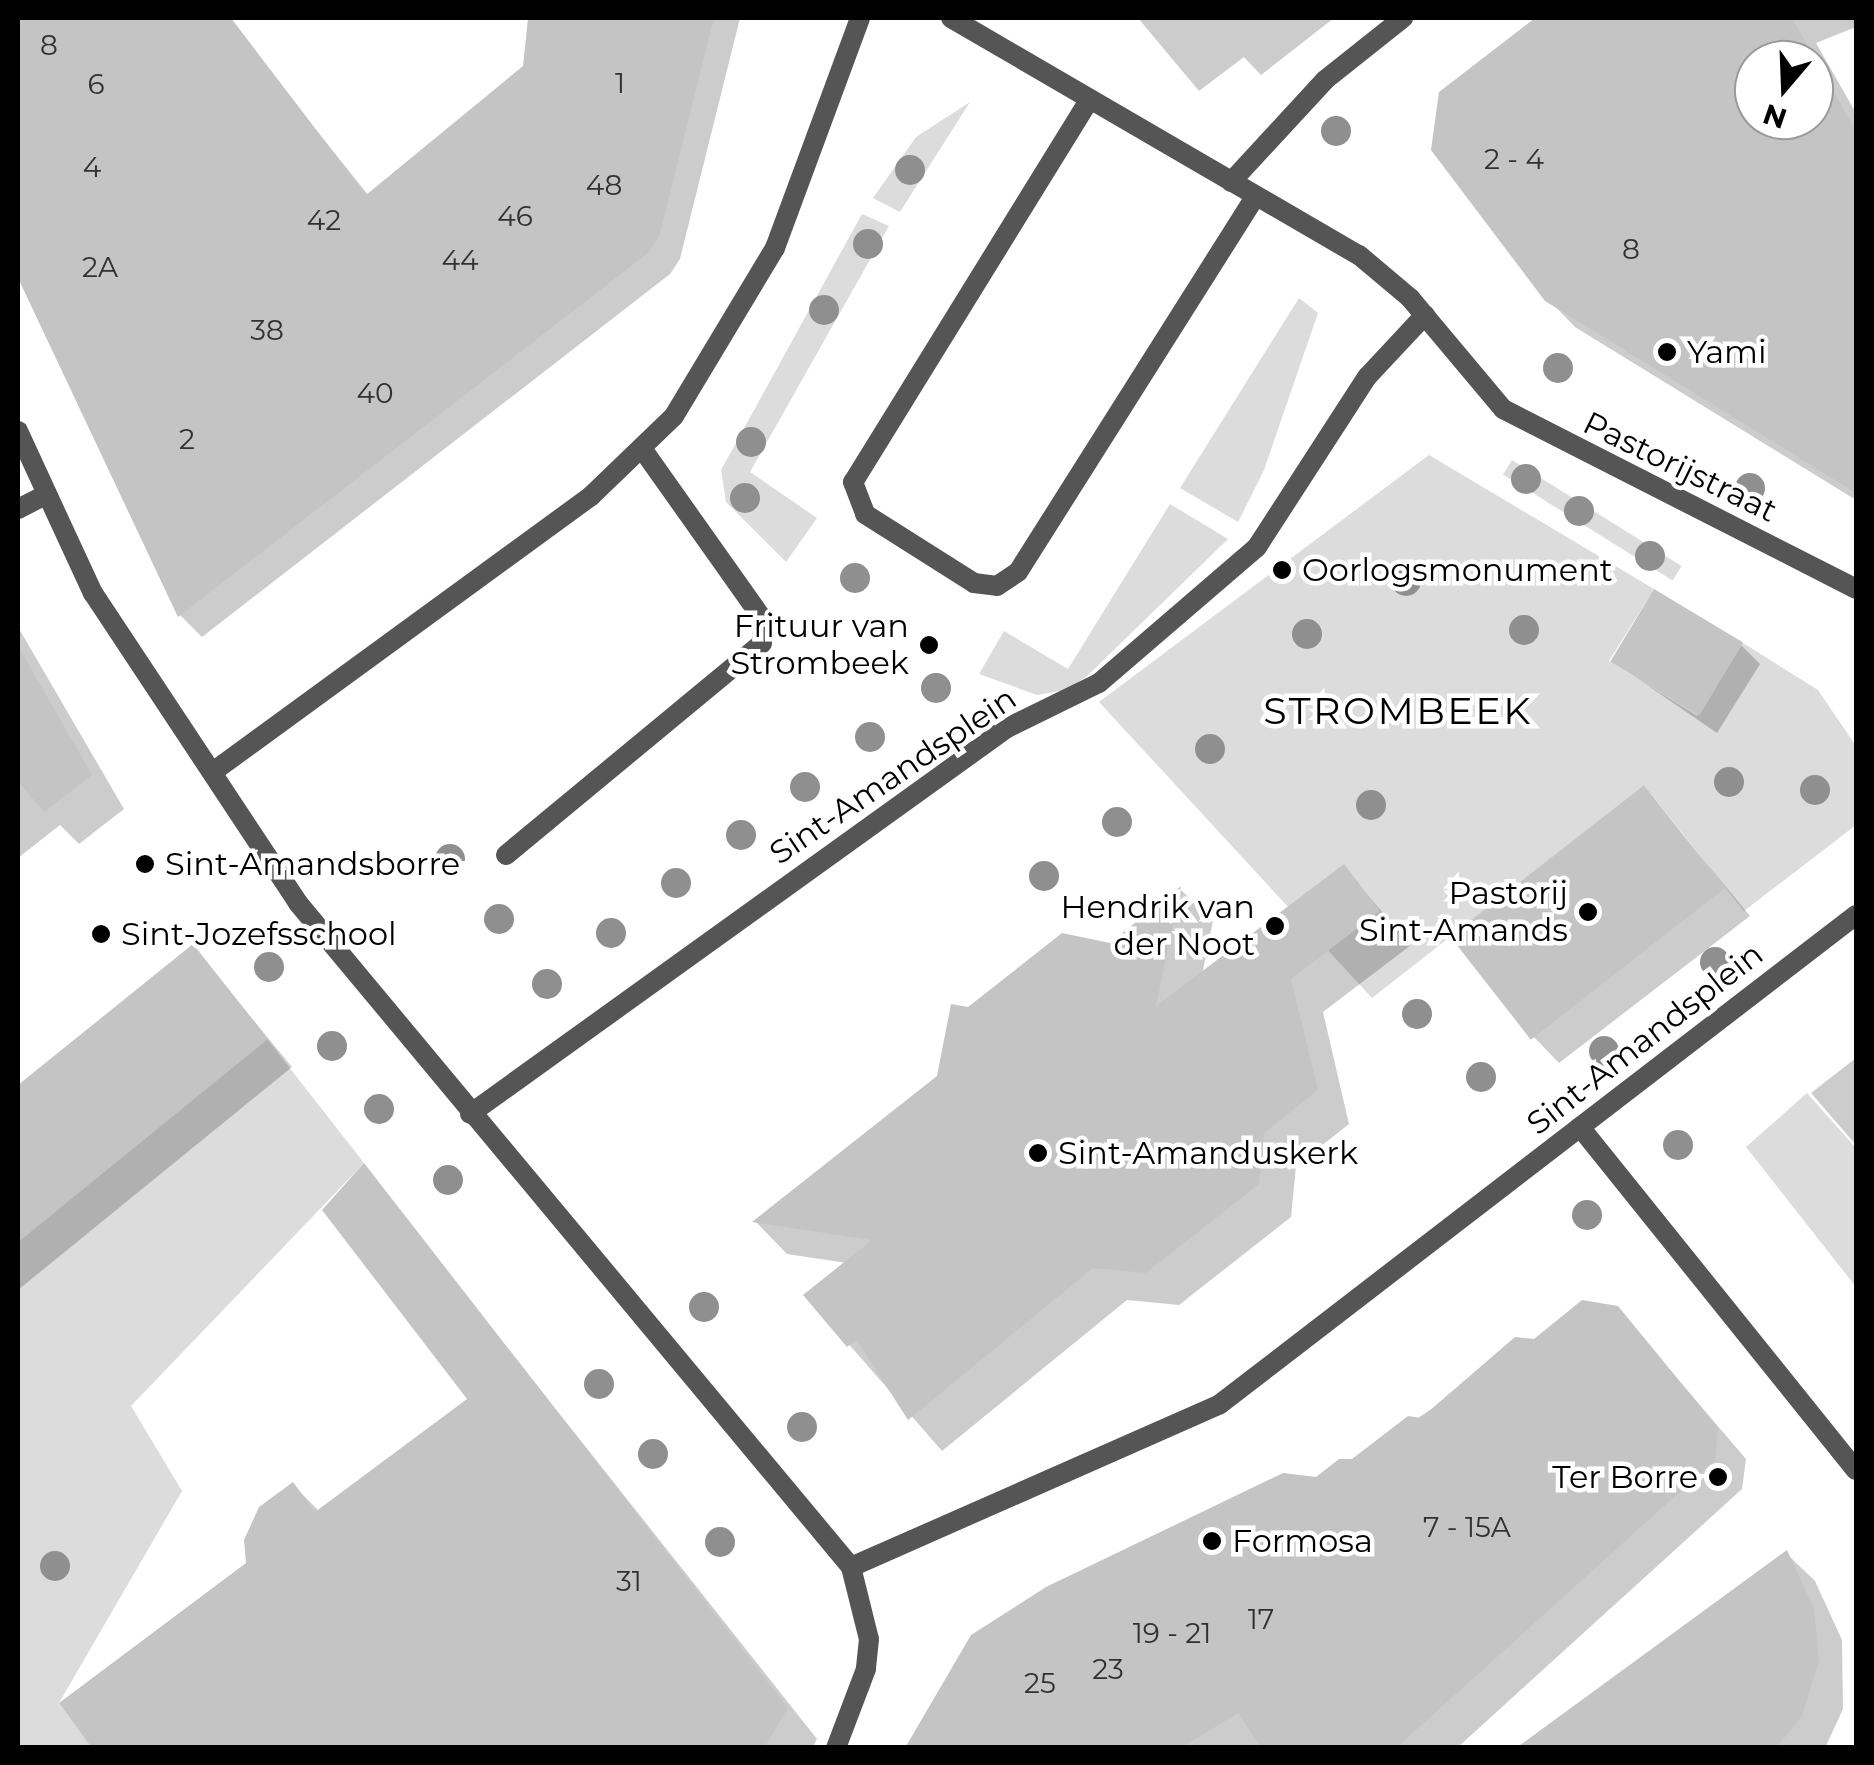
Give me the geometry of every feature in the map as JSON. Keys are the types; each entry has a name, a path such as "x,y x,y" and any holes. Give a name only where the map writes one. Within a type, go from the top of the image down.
{"street":[{"path":"214,772 591,496 642,450 702,380 775,248 860,18"},
{"path":"952,18 1088,102 1360,255 1424,315"},
{"path":"1231,182 1325,80 1403,18"},
{"path":"1088,102 853,482 864,514 974,583 997,586 1018,572 1255,197"},
{"name":"Pastorijstraat","path":"1424,315 1482,390 1548,435 1856,589"},
{"name":"Sint-Amandsplein","path":"470,1114 1007,728 1099,683 1257,547 1366,377 1424,315"},
{"path":"18,431 93,593 298,902 470,1114 851,1568 869,1639 866,1670 836,1748"},
{"path":"506,855 762,643 762,618 642,450"},
{"path":"18,510 46,495"},
{"name":"Sint-Amandsplein","path":"851,1568 1220,1404 1856,915"},
{"path":"1580,1127 1856,1470"}],"shaded area":[{"path":"970,102 900,212 873,198 916,137"},
{"path":"862,214 889,226 750,472 817,518 786,562 726,502 721,470"},
{"path":"1299,298 1318,313 1264,470 1238,522 1180,488"},
{"path":"1429,455 1654,589 1609,661 1697,716 1743,643 1818,690 1856,746 1856,825 1744,911 1644,785 1372,998 1099,702"},
{"path":"1512,460 1682,566 1673,580 1503,474"},
{"path":"1170,504 1228,539 1086,677 1066,690 1037,695 979,674 1004,631 1068,669"},
{"path":"267,1039 364,1163 131,1406 182,1491 59,1703 92,1747 18,1748 18,1242"},
{"path":"1807,1093 1856,1148 1856,1287 1746,1147"}],"building":[{"path":"18,18 231,18 366,195 523,66 528,18 714,18 659,237 648,253 178,617 18,278"},
{"path":"1535,18 1792,18 1804,40 1734,40 1734,140 1834,140 1834,92 1856,131 1856,493 1545,301 1431,150 1439,92"},
{"path":"1654,589 1743,643 1699,715 1610,662"},
{"path":"18,646 92,775 44,812 18,781"},
{"name":"Pastorij Sint-Amands","path":"1644,785 1725,888 1531,1040 1450,936"},
{"name":"Sint-Amanduskerk","path":"1344,864 1380,911 1291,979 1318,1090 1264,1133 1259,1184 1146,1273 1093,1268 908,1420 857,1340 847,1347 803,1295 872,1240 752,1222 937,1076 951,1004 968,1007 1062,933 1110,943 1181,886 1156,1006"},
{"path":"193,944 268,1039 18,1242 18,1085"},
{"path":"364,1163 788,1708 764,1748 92,1748 59,1703 246,1563 244,1540 259,1507 293,1482 315,1512 467,1399 322,1210"},
{"path":"1582,1300 1618,1306 1718,1428 1715,1460 1396,1748 1261,1748 1238,1713 1181,1748 905,1748 971,1635 1046,1587 1283,1473 1316,1477 1339,1459 1352,1459 1408,1416 1421,1418 1515,1337 1534,1339"},
{"path":"1787,1550 1814,1609 1819,1660 1802,1716 1776,1748 1516,1748"}],"place":[{"name":"Yami","path":"1667,352"},
{"name":"Oorlogsmonument","path":"1282,570"},
{"name":"Frituur van Strombeek","path":"929,645"},
{"name":"Sint-Amandsborre","path":"145,864"},
{"name":"Pastorij Sint-Amands","path":"1588,912"},
{"name":"Hendrik van der Noot","path":"1275,926"},
{"name":"Sint-Jozefsschool","path":"101,934"},
{"name":"Sint-Amanduskerk","path":"1038,1153"},
{"name":"Ter Borre","path":"1718,1477"},
{"name":"Formosa","path":"1212,1541"}],"district":[{"name":"STROMBEEK","path":"1398,711"}]}
